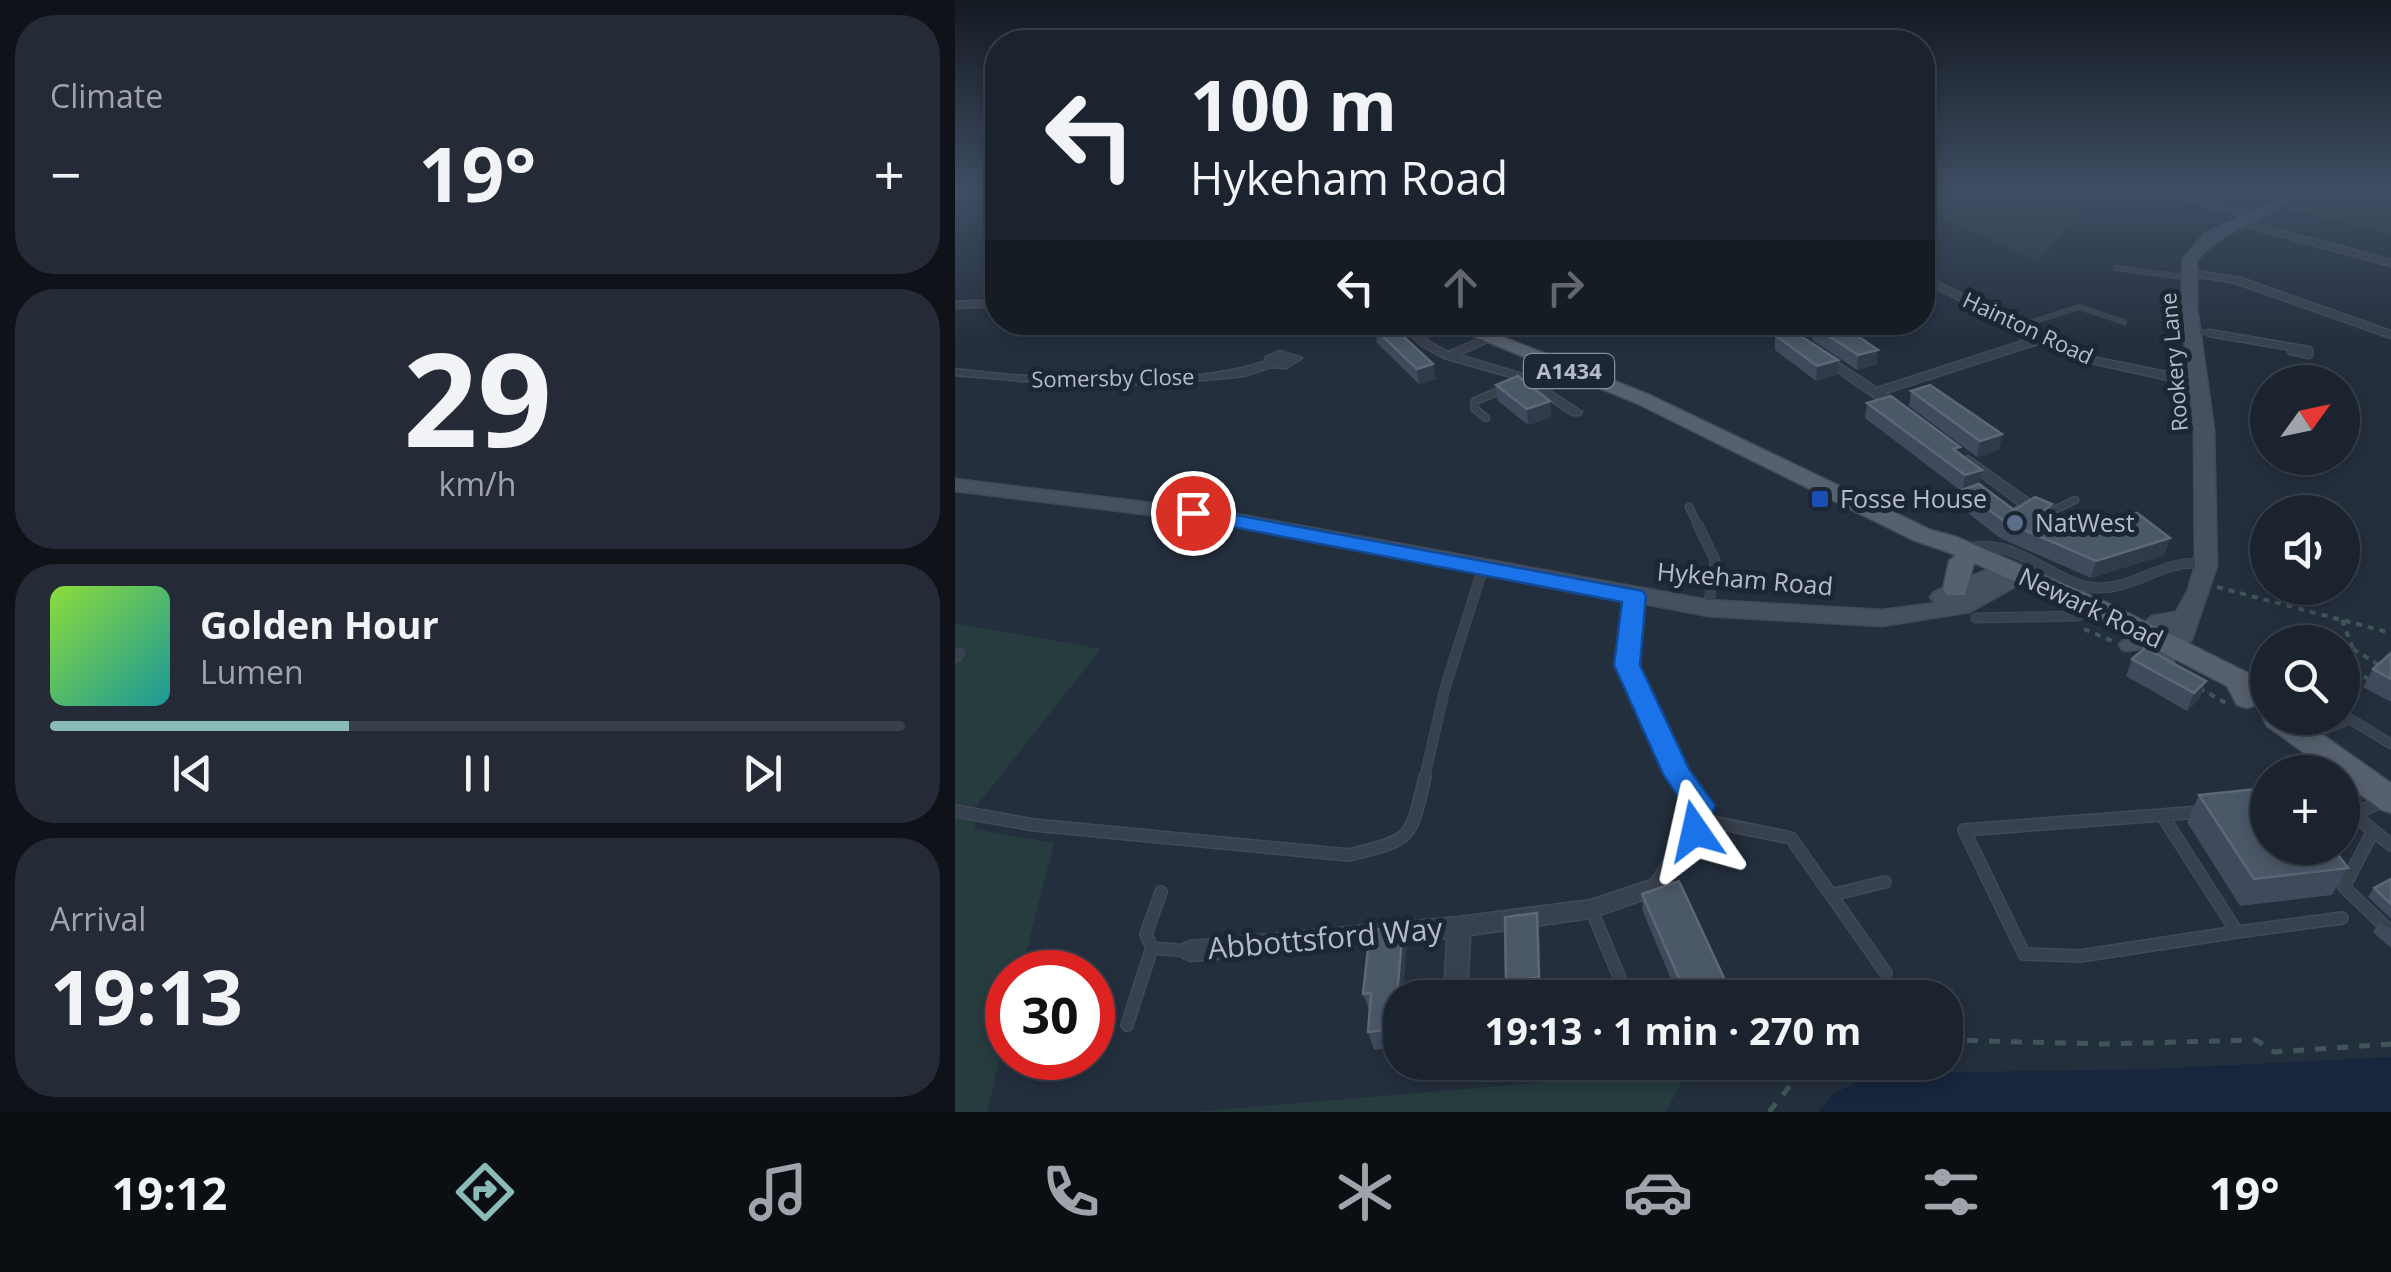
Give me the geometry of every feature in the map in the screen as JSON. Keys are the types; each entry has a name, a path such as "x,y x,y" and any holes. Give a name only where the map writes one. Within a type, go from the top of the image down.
{"main road":[{"name":"A1434","path":"1478,335 1487,339"},
{"name":"Newark Road","path":"1487,339 1691,421 1922,535 2009,589 2074,620 2131,639"},
{"path":"1947,598 1961,556"},
{"name":"Newark Road","path":"2009,589 2167,653 2250,706"},
{"path":"2305,736 2390,799"}],"street":[{"name":"Rookery Lane","path":"2167,653 2183,633 2183,618 2207,593 2204,430 2191,330 2190,275 2191,259 2199,246 2208,241"},
{"path":"2318,241 2391,263"},
{"path":"2190,275 2237,280 2391,335"},
{"name":"Hainton Road","path":"1935,284 2091,360 2196,382"},
{"path":"955,306 985,304"},
{"path":"1416,335 1448,356 1529,380 1576,412"},
{"path":"1788,335 1907,415"},
{"path":"1877,392 2045,338"},
{"path":"1448,356 1487,339"},
{"name":"Somersby Close","path":"955,372 1043,380 1187,379 1270,364"},
{"path":"1953,449 2028,505 2015,514"},
{"name":"Hykeham Road","path":"955,484 1225,518 1709,608 1881,618 1947,598 1962,607 2009,589"},
{"path":"1634,596 1627,665 1677,774 1700,805 1697,819"},
{"path":"2131,639 2161,622 2183,618"},
{"name":"Abbottsford Way","path":"1191,951 1459,927 1591,909 1658,886 1695,831 1697,819"},
{"name":"Abbottsford Way","path":"1456,980 1459,927"}],"lane":[{"path":"2116,268 2190,275"},
{"path":"2020,326 2079,307 2125,322"},
{"path":"2191,330 2309,350 2309,355 2291,351"},
{"path":"1486,418 1474,408 1475,400 1529,380"},
{"path":"2028,505 2052,510 2075,500"},
{"path":"1689,506 1715,560 1709,608"},
{"path":"1961,556 1990,543 2074,582 2102,589 2183,561 2206,566"},
{"path":"955,811 1034,825 1349,855 1397,843 1413,829 1445,688 1483,568"},
{"path":"1976,618 2009,589"},
{"path":"2305,736 2350,720 2391,744"},
{"path":"2360,810 2390,799"},
{"path":"2215,811 1964,830 2023,954 2079,956 2342,918"},
{"path":"2163,815 2237,932"},
{"path":"1697,819 1791,838 1886,973"},
{"path":"2360,822 2391,846"},
{"path":"2373,830 2344,888 2391,932"},
{"path":"1831,895 1885,882"},
{"path":"1127,1025 1152,948 1146,934 1161,892"},
{"path":"1591,909 1621,980"},
{"path":"1152,948 1191,951"}],"path":[{"path":"2207,593 2217,587 2391,633"},
{"path":"2074,620 2131,639"},
{"path":"2342,620 2344,625"},
{"path":"2360,654 2379,666"},
{"path":"2360,674 2368,679"},
{"path":"2191,683 2250,706"},
{"path":"1963,1040 2103,1044 2256,1040 2274,1052 2391,1044"},
{"path":"1769,1112 1795,1080"}],"green space":[{"path":"1993,241 2056,241 2038,261"},
{"path":"955,623 1101,649 975,808 975,829 1054,843 1027,950 985,950 985,1080 995,1080 987,1112 955,1112"},
{"path":"1570,1080 1683,1080 1665,1112 1191,1112"}],"water":[{"path":"2391,1057 2391,1112 1818,1112 1833,1094 1862,1080 1963,1080 1963,1072 2150,1069"}],"building":[{"path":"1381,335 1402,335 1433,364 1417,369"},
{"path":"1775,335 1799,335 1838,360 1817,366"},
{"path":"1827,335 1856,335 1878,350 1858,355"},
{"path":"1518,376 1550,401 1527,409 1496,385"},
{"path":"1930,385 2002,434 1980,441 1911,391"},
{"path":"1891,396 1960,447 1953,449 1982,470 1965,475 1867,403"},
{"path":"1979,484 2014,510 2035,497 2052,504 2042,512 2083,530 2137,513 2170,538 2096,561 2004,521 1962,490"},
{"path":"2145,648 2206,681 2194,693 2132,659"},
{"path":"2391,653 2391,679 2373,669"},
{"path":"2250,790 2250,865 2348,868 2254,879 2199,795"},
{"path":"2391,879 2391,904 2374,888"},
{"path":"1679,881 1724,978 1680,980 1642,894"},
{"path":"1537,913 1539,977 1506,980 1505,917"},
{"path":"1403,927 1398,980 1383,980 1383,1030 1368,1032 1371,993 1363,994 1370,930"}],"place":[{"name":"Fosse House","path":"1820,499"},
{"name":"NatWest","path":"2015,523"}],"route":[{"path":"1193,513 1634,596 1627,665 1677,774 1700,805 1695,831"}]}
